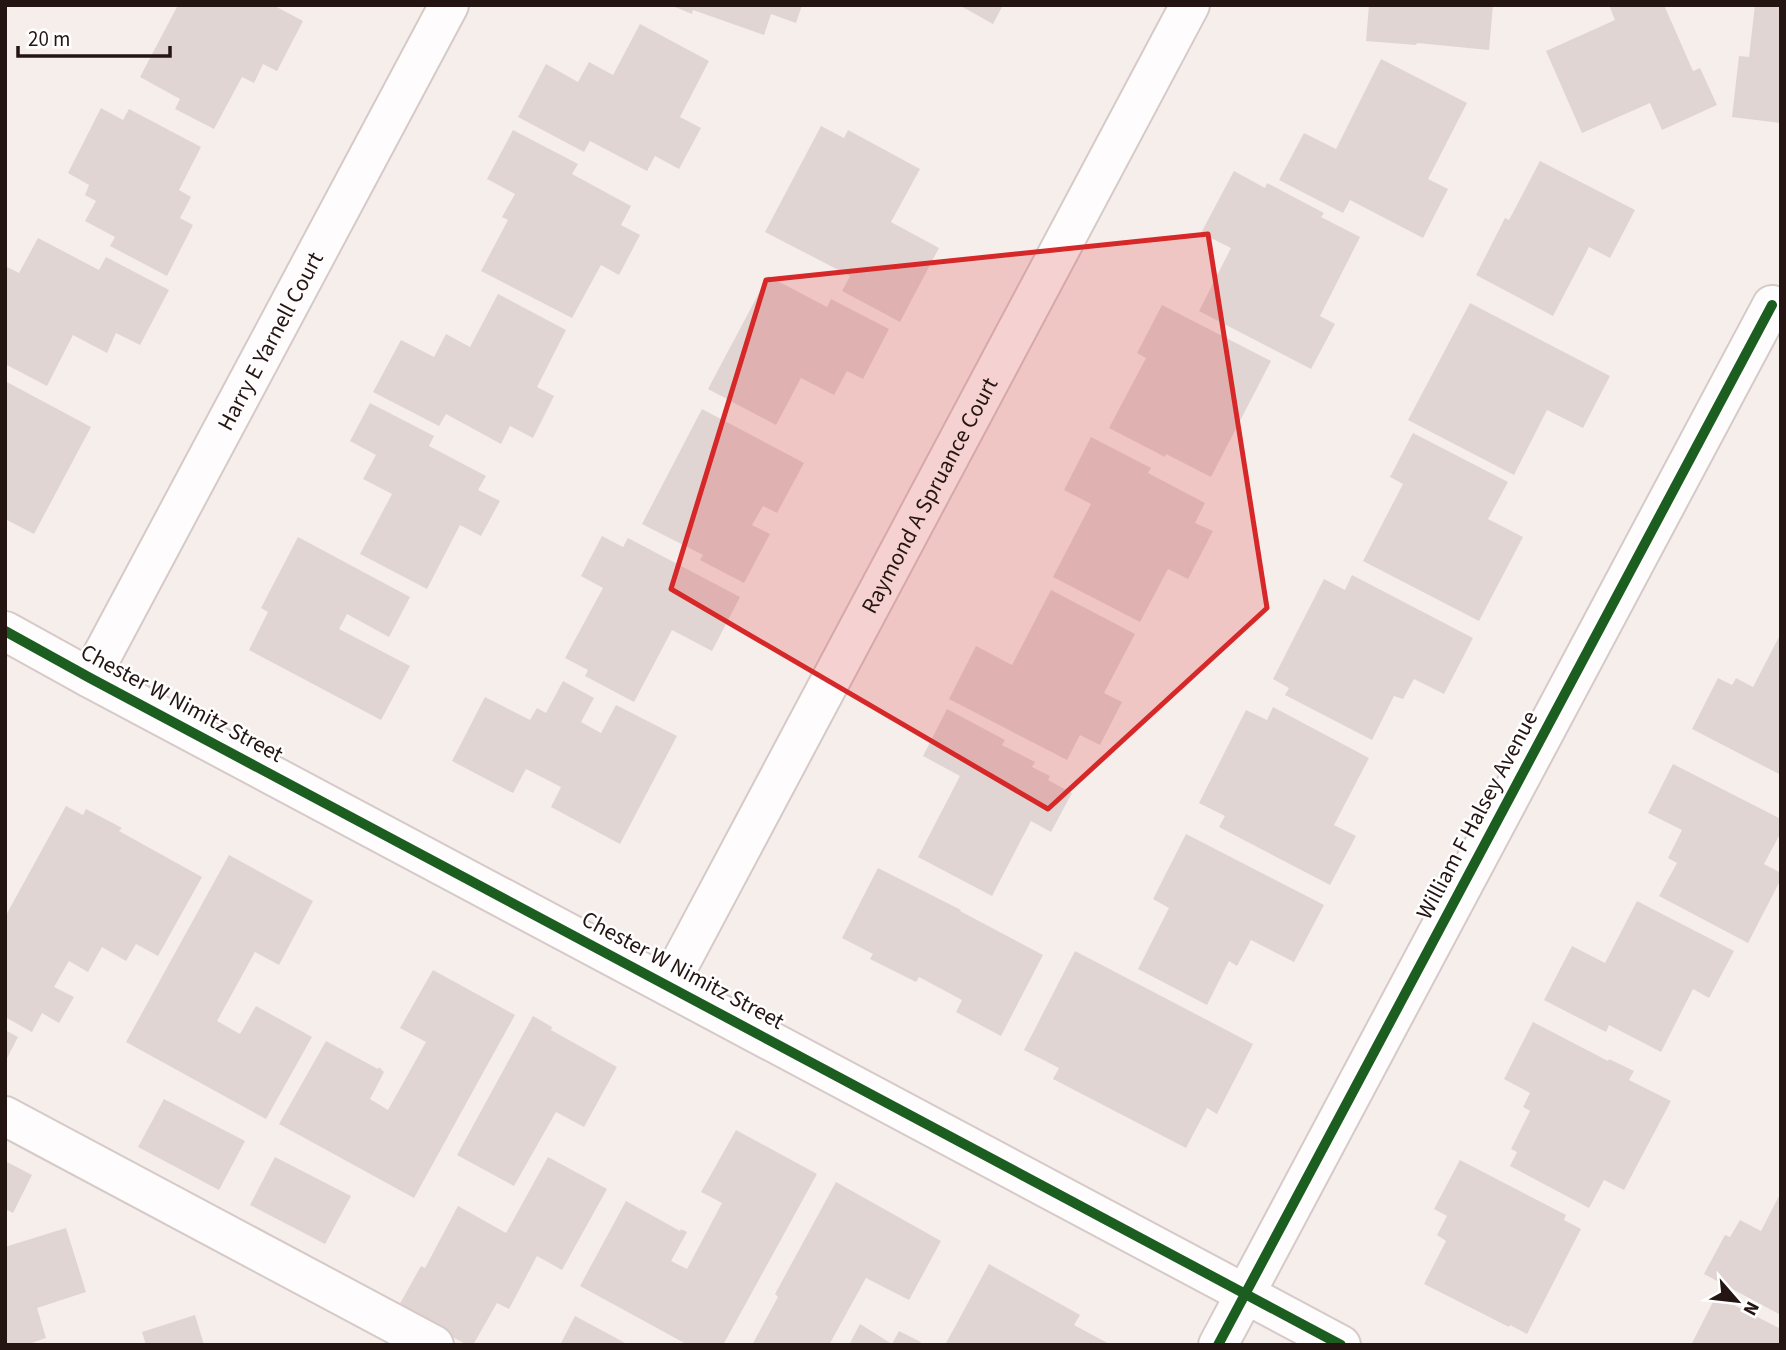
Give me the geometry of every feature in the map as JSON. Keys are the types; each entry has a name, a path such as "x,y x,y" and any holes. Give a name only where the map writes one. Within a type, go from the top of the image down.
{"street":[{"name":"Harry E Yarnell Court","path":"90,678 449,5"},
{"name":"Raymond A Spruance Court","path":"668,986 1190,5"},
{"name":"William F Halsey Avenue","path":"1218,1345 1772,305"},
{"name":"Chester W Nimitz Street","path":"5,631 1342,1345"},
{"path":"5,1116 434,1345"}],"highlighted area":[{"path":"1208,234 1267,608 1048,809 671,589 766,280"}],"building":[{"path":"178,5 273,5 303,21 277,71 263,64 254,83 242,77 214,129 175,109 180,99 140,77"},
{"path":"670,5 802,5 796,23 771,14 764,35 693,10 692,14"},
{"path":"959,5 1003,5 993,24"},
{"path":"1369,5 1493,5 1489,50 1366,41"},
{"path":"1609,5 1664,5 1693,71 1700,68 1717,105 1662,130 1650,103 1582,133 1546,51 1615,20"},
{"path":"1755,5 1781,5 1781,123 1732,117 1739,56 1749,57"},
{"path":"640,24 709,61 680,117 701,128 679,169 655,156 647,171 590,141 584,152 518,117 546,64 578,82 589,62 613,75"},
{"path":"1381,59 1467,103 1428,179 1448,189 1423,238 1350,200 1343,213 1279,180 1304,133 1336,149"},
{"path":"101,108 123,120 129,109 201,147 179,190 191,197 180,218 193,225 167,276 110,246 115,237 85,221 96,201 85,195 89,185 68,173"},
{"path":"821,126 844,138 848,130 920,169 891,222 939,248 900,322 842,291 850,276 765,232"},
{"path":"513,130 578,164 572,174 631,206 621,225 640,235 619,275 601,265 572,318 481,271 508,220 502,217 515,194 487,179"},
{"path":"1540,161 1635,210 1610,258 1589,247 1553,316 1476,275 1505,218 1509,220"},
{"path":"1234,171 1265,188 1267,183 1324,213 1321,217 1360,237 1320,316 1335,324 1311,369 1199,311 1231,248 1201,233"},
{"path":"38,238 99,270 106,257 169,290 140,345 116,333 107,353 73,335 47,386 5,364 5,266 19,273"},
{"path":"768,276 827,307 831,299 889,329 863,379 847,371 834,395 801,378 776,425 708,389"},
{"path":"498,294 566,330 537,387 554,396 533,438 510,426 501,444 446,414 439,426 373,392 401,340 434,357 446,334 470,347"},
{"path":"1470,303 1610,376 1583,428 1547,410 1514,475 1408,420"},
{"path":"1162,305 1271,361 1211,477 1109,428 1146,358 1137,353"},
{"path":"5,381 91,427 34,534 5,519"},
{"path":"370,403 434,436 429,446 486,476 478,490 500,501 481,536 460,525 427,589 360,554 392,494 363,479 376,455 350,441"},
{"path":"702,409 804,463 777,513 763,506 752,525 770,534 744,583 700,560 703,555 642,524"},
{"path":"1413,433 1508,482 1488,519 1523,537 1479,621 1363,561 1403,484 1390,477"},
{"path":"1091,437 1151,468 1148,473 1205,503 1195,523 1213,531 1188,579 1168,569 1140,622 1053,577 1091,504 1064,490"},
{"path":"602,536 623,547 628,538 740,597 712,651 672,630 634,702 585,676 588,670 565,658 603,588 581,576"},
{"path":"298,537 410,597 389,637 347,614 339,629 410,666 381,720 249,650 268,612 261,608"},
{"path":"1352,575 1473,638 1444,694 1414,679 1403,699 1394,696 1372,740 1285,695 1289,688 1273,679 1324,579 1345,590"},
{"path":"1051,590 1135,634 1104,693 1122,702 1100,745 1080,735 1067,760 949,699 976,646 1012,665"},
{"path":"1781,633 1781,775 1692,729 1718,678 1732,685 1736,678 1753,687"},
{"path":"563,681 594,698 581,722 601,733 616,705 677,736 620,844 551,807 561,787 526,769 513,793 452,761 485,697 530,720 537,708 546,713"},
{"path":"1273,707 1369,758 1334,825 1356,836 1330,885 1219,827 1225,816 1199,803 1246,710 1267,720"},
{"path":"947,709 1005,740 1002,745 1035,762 1032,767 1050,776 1048,780 1072,793 1051,832 1031,821 992,896 918,857 960,776 923,756"},
{"path":"1673,764 1781,819 1781,832 1764,864 1781,873 1781,879 1748,943 1659,896 1677,863 1668,858 1682,830 1648,813"},
{"path":"66,806 83,815 86,809 122,828 119,831 202,877 158,956 136,944 126,961 102,947 88,972 69,961 54,987 74,997 59,1023 42,1013 32,1032 5,1017 5,917"},
{"path":"1186,834 1324,905 1294,962 1251,940 1237,966 1229,961 1207,1005 1138,969 1169,908 1153,899"},
{"path":"229,855 313,901 279,965 255,952 217,1021 240,1034 256,1006 312,1037 266,1119 126,1042"},
{"path":"878,868 1043,955 1001,1036 956,1012 962,1000 919,977 916,982 870,959 873,954 842,938"},
{"path":"1637,901 1734,951 1709,998 1693,989 1661,1052 1609,1025 1606,1032 1544,1000 1572,946 1605,963"},
{"path":"1075,951 1253,1044 1217,1114 1207,1108 1186,1148 1053,1079 1059,1068 1024,1050"},
{"path":"433,970 515,1015 414,1198 279,1124 326,1041 384,1072 370,1099 388,1110 426,1042 400,1028"},
{"path":"533,1016 552,1027 551,1030 617,1067 584,1127 556,1112 514,1186 457,1155"},
{"path":"1533,1022 1608,1061 1609,1059 1634,1071 1629,1080 1671,1101 1624,1190 1604,1180 1589,1208 1510,1166 1517,1152 1511,1149 1530,1111 1523,1107 1530,1093 1504,1079"},
{"path":"5,1030 18,1037 5,1062"},
{"path":"164,1099 245,1141 219,1190 138,1147"},
{"path":"736,1130 817,1174 723,1345 688,1345 580,1286 626,1201 680,1231 681,1229 687,1232 671,1261 687,1269 722,1203 701,1192"},
{"path":"275,1157 351,1196 325,1244 250,1205"},
{"path":"548,1157 607,1189 562,1270 537,1256 509,1309 497,1303 473,1345 467,1345 398,1307 421,1266 425,1268 458,1206 506,1233"},
{"path":"1460,1160 1566,1215 1564,1220 1581,1229 1527,1334 1424,1284 1446,1241 1437,1235 1447,1216 1434,1209"},
{"path":"5,1161 32,1175 13,1213 5,1209"},
{"path":"836,1182 941,1241 909,1300 866,1278 829,1345 752,1345 778,1297 775,1294"},
{"path":"1781,1192 1781,1315 1704,1274 1725,1235 1730,1237 1740,1220 1761,1231"},
{"path":"66,1228 86,1292 37,1308 46,1338 26,1345 5,1345 5,1247"},
{"path":"989,1264 1080,1315 1074,1325 1111,1345 945,1345"},
{"path":"1716,1296 1781,1329 1781,1345 1691,1345"},
{"path":"195,1315 204,1345 146,1345 142,1332"},
{"path":"575,1316 629,1345 560,1345"},
{"path":"860,1324 892,1344 899,1331 921,1342 920,1345 849,1345"}],"cycle path":[{"path":"1218,1345 1772,305"},
{"path":"5,631 1341,1345"}]}
